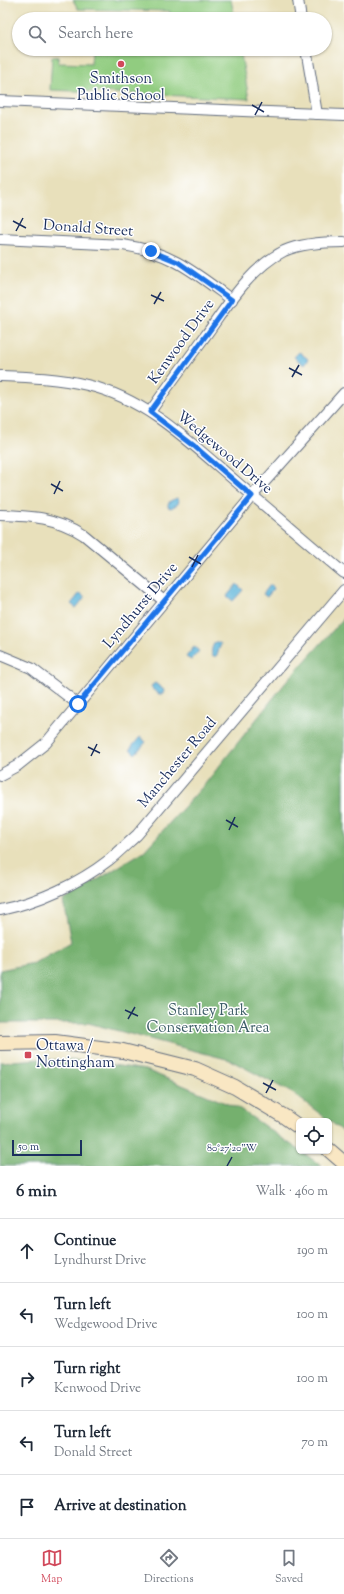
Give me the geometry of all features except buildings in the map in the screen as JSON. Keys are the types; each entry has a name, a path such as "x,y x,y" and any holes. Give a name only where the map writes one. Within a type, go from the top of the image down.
{"main road":[{"path":"0,1043 55,1042 123,1051 195,1069 235,1087 296,1125"},
{"path":"332,1153 344,1164"}],"street":[{"path":"298,0 300,12"},
{"path":"307,56 317,114"},
{"path":"0,101 344,115"},
{"name":"Donald Street","path":"0,239 138,247 178,262 232,300"},
{"name":"Kenwood Drive","path":"150,412 232,300 258,269 272,258 285,251 314,244 344,242"},
{"name":"Wedgewood Drive","path":"0,376 49,378 88,385 124,398 150,412 193,445 344,573"},
{"name":"Lyndhurst Drive","path":"0,774 17,766 46,744 252,496 344,393"},
{"path":"0,515 43,518 74,528 164,601"},
{"name":"Manchester Road","path":"0,910 22,906 73,883 110,860 137,835 344,590"},
{"path":"0,655 31,668 78,704"}],"green space":[{"path":"73,0 231,0 234,12 170,12 78,9"},
{"path":"92,56 241,56 249,99 50,90 52,57 58,57 58,63 91,64"},
{"name":"Stanley Park Conservation Area","path":"344,618 344,1132 332,1123 332,1118 326,1118 294,1094 230,1060 88,1023 0,1023 0,970 34,963 71,942 63,901 144,851 205,784 286,682"},
{"path":"38,1059 86,1061 146,1070 240,1109 296,1148 296,1154 305,1154 322,1166 0,1166 0,1062"}],"water":[{"path":"299,352 308,359 304,365 294,357"},
{"path":"177,498 179,500 178,504 171,508 168,507 170,501"},
{"path":"237,584 243,590 233,601 227,596"},
{"path":"270,585 274,588 267,597 263,594"},
{"path":"80,593 85,597 76,608 71,604"},
{"path":"215,642 221,644 216,657 212,655 212,648"},
{"path":"194,647 199,651 191,660 186,657"},
{"path":"155,683 164,690 163,694 159,694 152,689 151,686"},
{"path":"140,737 146,742 135,754 130,749"}],"place":[{"name":"Smithson Public School","path":"121,64"},
{"name":"Ottawa / Nottingham","path":"28,1055"}],"route":[{"path":"78,704 252,496 193,445 150,412 232,300 178,262 151,251"}]}
